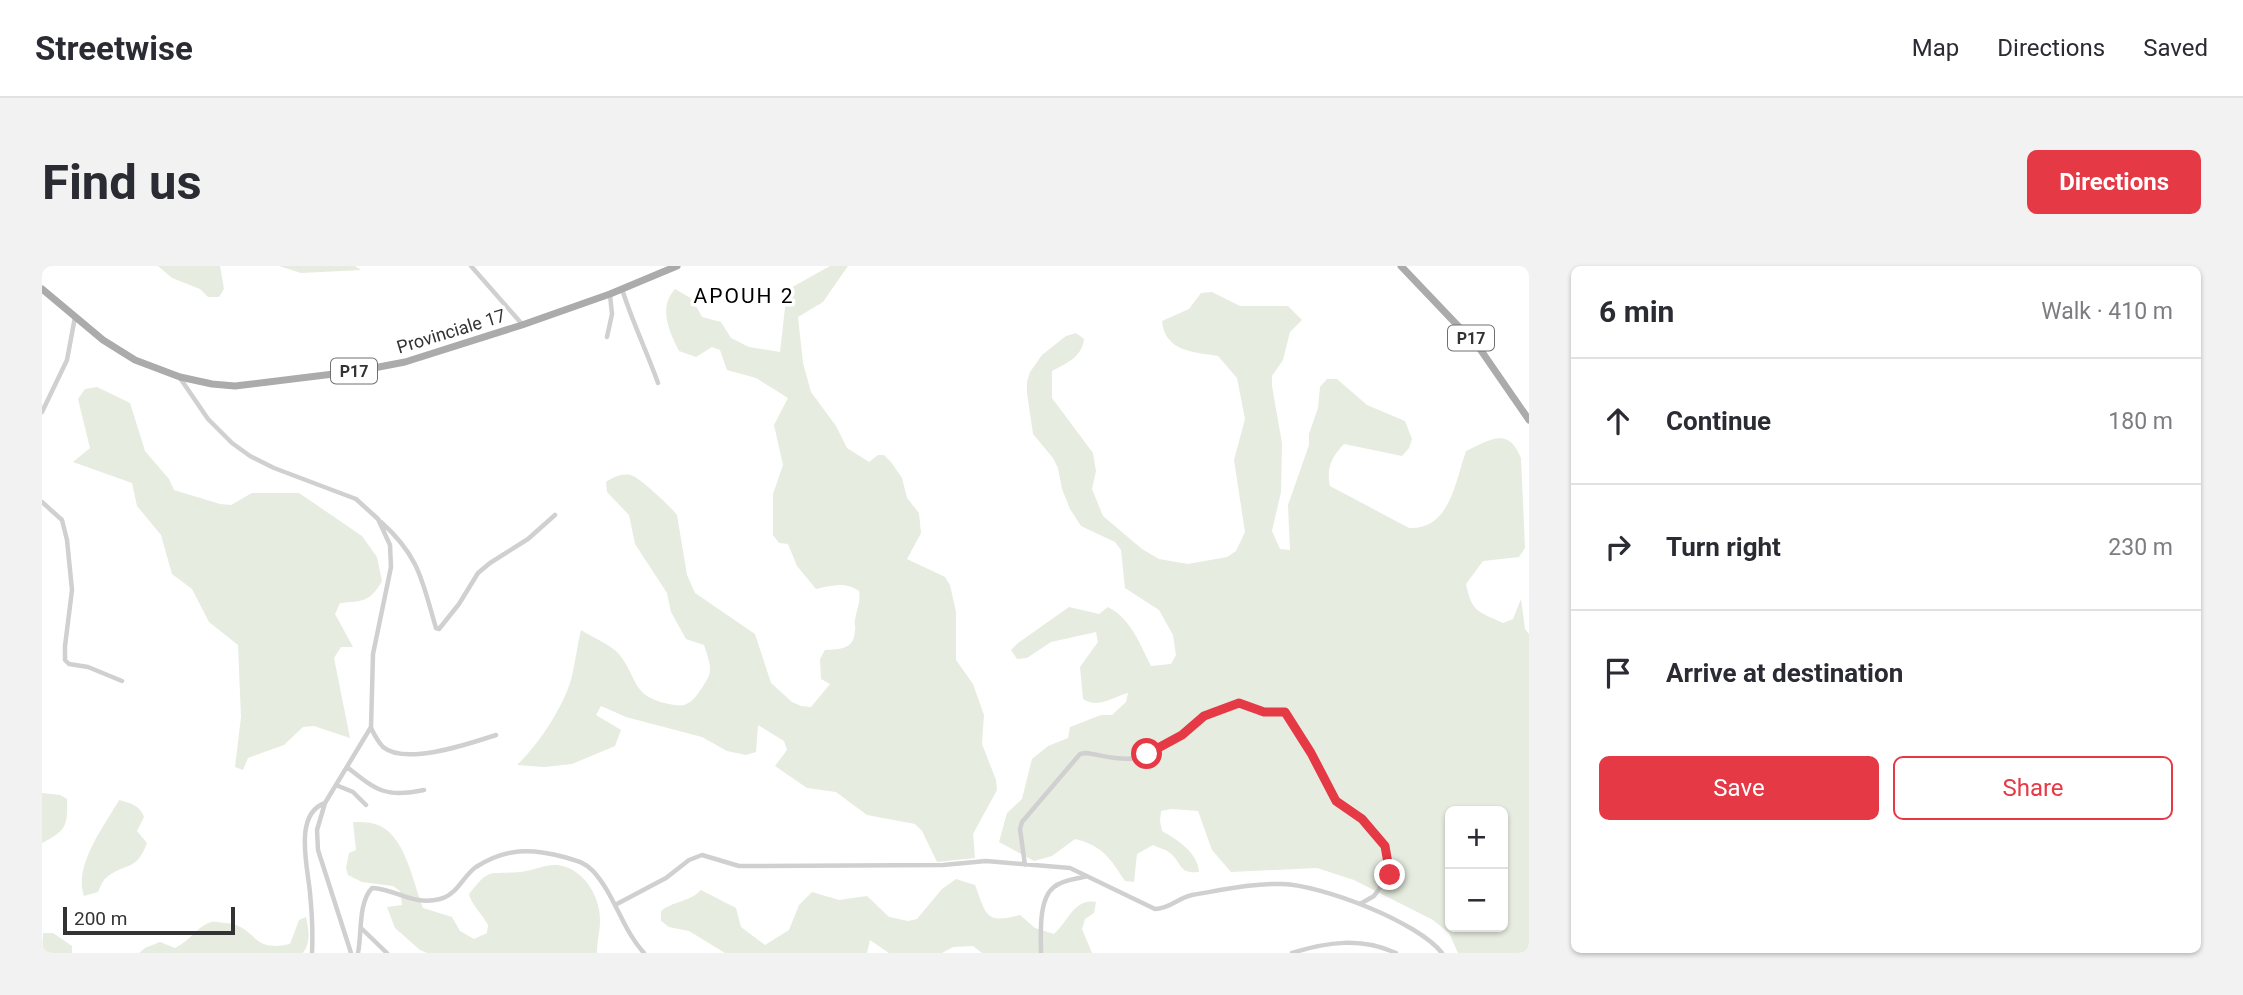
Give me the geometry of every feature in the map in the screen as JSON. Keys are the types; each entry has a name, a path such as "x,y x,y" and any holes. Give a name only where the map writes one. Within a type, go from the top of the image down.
{"main road":[{"name":"Provinciale 17","path":"42,289 103,340 147,365 180,377 235,386 358,371 405,362 610,294 677,266"},
{"name":"P17","path":"1401,266 1480,349 1529,420"}],"street":[{"path":"471,266 522,325"},
{"path":"622,288 658,383"},
{"path":"607,337 612,314 610,294"},
{"path":"42,412 67,359 75,316"},
{"path":"180,377 208,419 241,450 291,475 356,499 399,538 417,565 436,628 439,629 459,604 478,573 528,539 555,516"},
{"path":"42,502 62,520 67,540 72,590 65,660 69,664 88,667 121,681"},
{"path":"351,953 317,843 318,822 325,803 371,727 373,654 391,566 390,545 378,519"},
{"path":"1025,865 1020,829 1022,822 1080,754 1130,759 1140,757 1182,735 1204,716 1242,703 1264,712 1286,712 1336,801 1362,819 1387,848 1390,875 1374,896 1359,905"},
{"path":"371,727 383,747 409,753 456,749 496,734"},
{"path":"348,767 365,781 386,792 396,794 424,790"},
{"path":"336,785 353,792 366,805"},
{"path":"312,953 312,915 305,834 315,808 325,803"},
{"path":"358,953 367,894 372,888 408,899 441,899 458,887 478,866 506,854 524,850 552,854 584,864 592,870 642,952"},
{"path":"615,905 666,878 689,860 702,855 739,866 943,865 986,861 1069,868 1155,909 1170,906 1192,895 1266,884 1307,887 1412,927 1433,942 1442,953"},
{"path":"1041,953 1042,914 1051,890 1063,883 1089,876"},
{"path":"361,929 387,953"},
{"path":"1292,953 1324,944 1348,942 1396,953"}],"shaded area":[{"path":"158,266 220,266 224,289 219,297 208,297 200,289 172,278"},
{"path":"279,266 355,266 361,270 301,273"},
{"path":"830,266 848,266 823,302 798,317 803,363 811,392 836,426 847,448 869,462 878,455 884,455 902,478 907,498 919,513 921,533 907,559 945,577 950,585 956,612 956,660 973,684 984,715 982,744 996,780 997,790 973,834 975,858 937,862 922,831 915,824 867,815 836,792 807,788 775,766 787,750 784,741 758,725 756,752 746,755 727,751 702,737 626,717 601,706 596,715 621,730 615,746 572,764 544,767 517,765 541,737 562,703 571,680 581,630 618,653 641,691 656,701 684,705 697,695 709,676 710,667 704,645 686,639 671,612 667,593 635,544 629,515 607,492 606,482 619,476 630,475 637,478 677,515 687,575 695,593 755,634 771,683 792,702 811,707 830,684 821,679 820,659 825,650 845,647 852,642 859,591 843,585 816,589 797,566 788,544 779,543 773,535 773,494 783,465 774,425 788,398 756,378 727,370 720,350 712,347 696,357 679,351 669,328 666,312 670,296 675,289 692,299 702,317 721,322 731,338 749,347 780,352 787,290"},
{"path":"1212,292 1240,306 1288,306 1302,320 1290,332 1283,360 1272,376 1282,443 1281,492 1272,531 1280,549 1290,550 1288,505 1309,445 1320,387 1327,379 1337,379 1367,405 1405,421 1412,439 1402,456 1344,444 1331,463 1330,486 1409,528 1423,527 1442,513 1454,490 1466,451 1498,438 1510,442 1516,448 1521,458 1525,548 1519,557 1483,561 1466,584 1477,610 1503,623 1513,619 1521,599 1525,629 1529,634 1529,953 1458,953 1448,932 1508,932 1508,806 1445,806 1445,930 1433,920 1354,880 1317,868 1231,872 1212,850 1198,811 1161,811 1160,821 1162,831 1191,853 1199,872 1184,870 1168,852 1153,845 1137,854 1134,882 1125,881 1110,859 1085,842 1075,839 1052,856 1034,861 999,842 1007,813 1022,799 1032,759 1048,746 1068,738 1070,727 1101,715 1112,715 1126,702 1128,693 1100,703 1083,699 1080,667 1098,642 1096,632 1051,642 1027,658 1017,659 1011,650 1069,607 1099,614 1108,607 1129,625 1151,666 1171,664 1176,655 1173,635 1159,610 1125,588 1121,550 1115,542 1081,526 1070,509 1058,468 1033,434 1027,393 1030,372 1042,355 1066,336 1076,333 1084,339 1077,355 1052,371 1052,398 1093,453 1096,471 1092,489 1103,516 1142,549 1159,559 1188,564 1227,557 1236,551 1245,532 1234,460 1245,419 1237,378 1218,356 1182,349 1169,339 1164,331 1162,321 1189,309 1201,293"},
{"path":"97,387 130,403 145,451 169,479 174,490 231,505 252,493 299,493 362,536 377,557 382,581 370,597 340,603 335,614 353,647 341,647 334,658 350,738 314,726 303,727 284,745 248,758 243,770 235,767 241,717 238,645 209,622 192,589 172,574 161,535 137,506 132,483 73,462 90,448 78,399 85,389"},
{"path":"42,793 60,795 67,799 67,808 64,827 42,843"},
{"path":"119,800 134,805 142,813 144,817 137,831 147,843 134,863 112,873 102,883 98,892 84,896 82,884 87,859"},
{"path":"353,822 375,824 394,837 406,860 423,908 452,917 460,931 474,939 487,933 488,925 469,894 486,876 552,865 575,871 594,893 600,912 597,953 427,953 420,950 395,928 387,907 402,905 400,891 393,886 362,882 348,875 346,868 349,853 356,850"},
{"path":"956,879 975,885 985,910 993,918 1020,915 1035,928 1054,934 1077,907 1096,902 1094,913 1085,919 1082,929 1092,953 982,953 973,946 953,947 942,953 889,953 870,940 867,953 725,953 689,931 669,927 661,921 661,911 701,890 736,908 741,927 765,945 789,930 799,905 812,892 839,900 867,896 889,917 908,921 917,919 942,889"},
{"path":"306,917 308,940 303,953 139,953 160,942 175,948 201,927 213,922 237,925 268,945 290,944 299,920"},
{"path":"43,933 53,933 72,946 72,953 42,953"}],"district":[{"name":"APOUH 2","path":"744,296"}],"route":[{"path":"1147,754 1182,735 1204,716 1239,703 1264,712 1283,711 1302,737 1336,801 1362,819 1385,846 1388,851 1390,875"}]}
